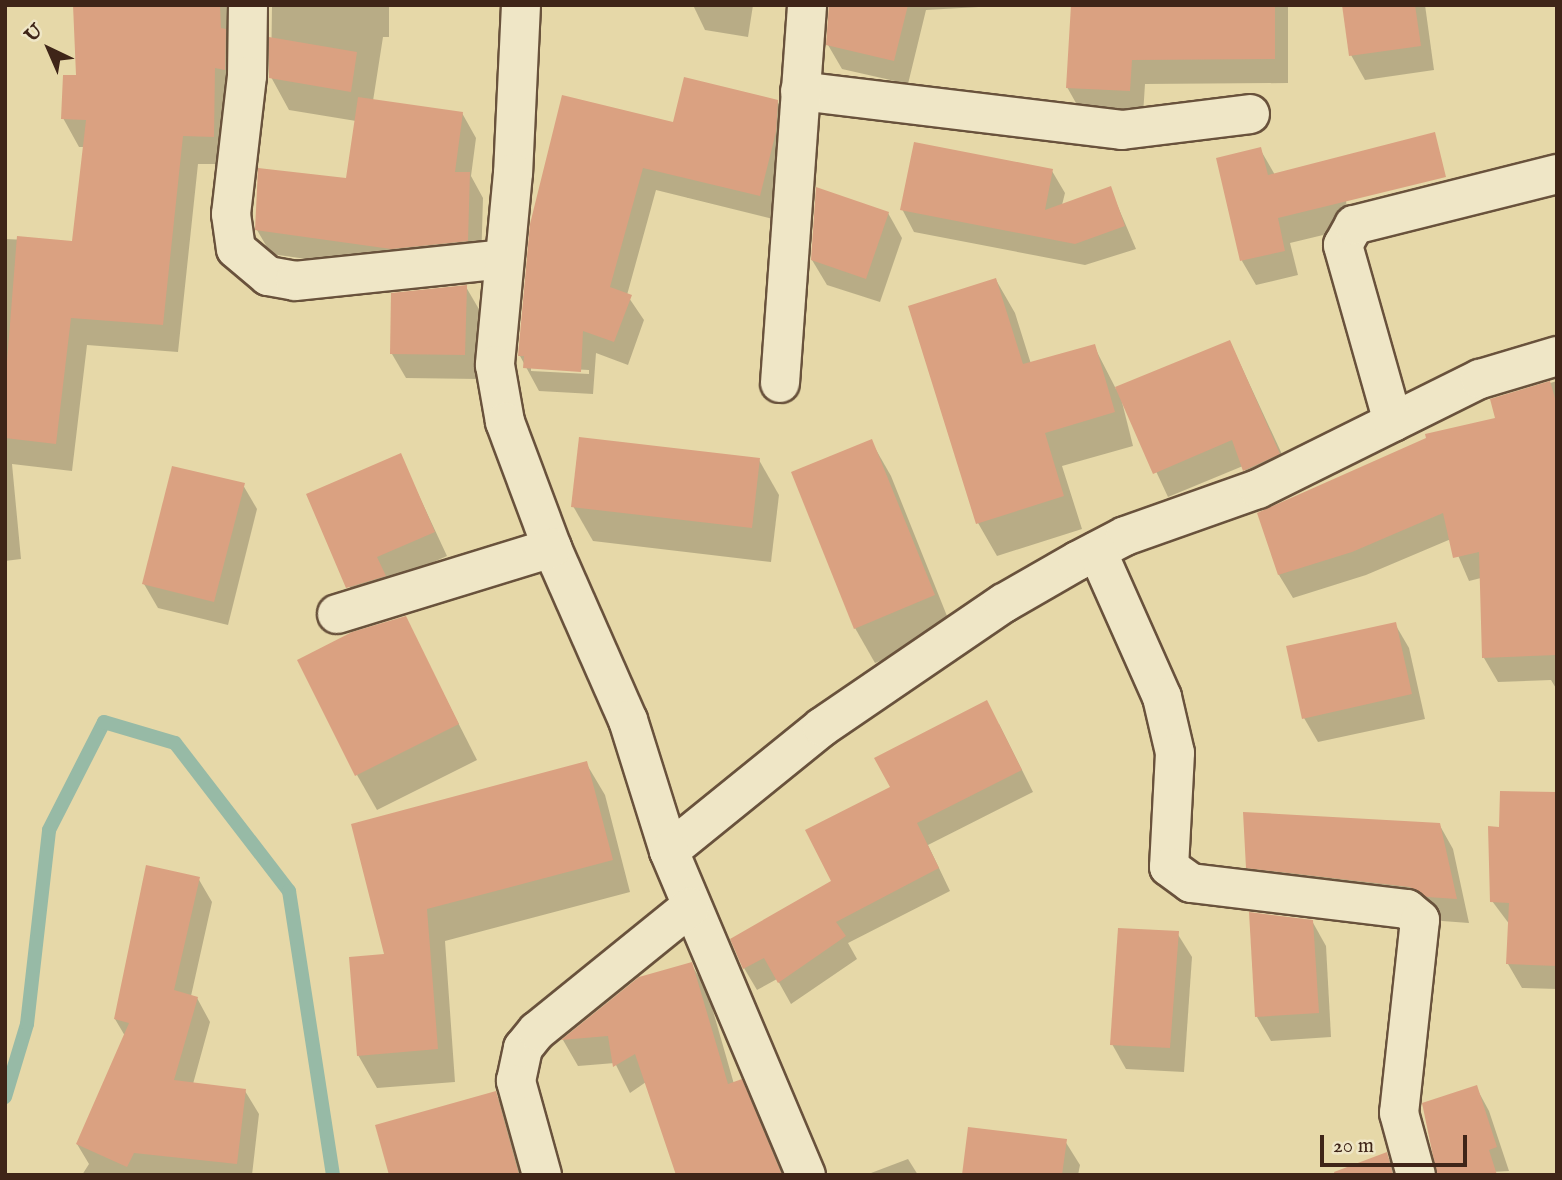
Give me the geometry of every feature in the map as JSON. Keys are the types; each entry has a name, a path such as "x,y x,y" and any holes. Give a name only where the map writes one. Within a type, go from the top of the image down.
{"street":[{"path":"248,5 247,76 231,214 236,249 268,276 295,281 504,259"},
{"path":"521,5 495,365 505,422 552,548 628,720 668,851 806,1175"},
{"path":"780,383 807,5"},
{"path":"800,91 1122,130 1250,114"},
{"path":"1393,422 1343,245 1354,225 1557,174"},
{"path":"668,851 822,727 1004,603 1097,551 1125,536 1258,489 1480,379 1557,356"},
{"path":"337,614 552,548"},
{"path":"1097,551 1162,698 1175,753 1170,867 1191,883 1407,909 1420,920 1399,1113 1416,1175"},
{"path":"542,1175 516,1080 523,1048 537,1031 690,906"}],"building":[{"path":"73,5 220,5 221,28 226,29 225,70 215,68 214,137 183,136 163,325 71,318 56,444 5,438 5,387 17,236 72,241 86,120 61,119 63,75 76,75"},
{"path":"829,5 908,5 894,61 826,45"},
{"path":"1071,5 1275,5 1275,59 1132,60 1130,91 1066,88"},
{"path":"1342,5 1415,5 1421,46 1349,56"},
{"path":"269,37 357,52 351,92 269,78"},
{"path":"684,77 778,100 776,132 760,196 643,168 610,287 632,295 614,342 583,331 581,372 523,368 524,356 518,356 530,224 562,95 673,122"},
{"path":"358,97 463,112 455,172 470,172 468,241 391,249 255,230 258,168 346,178"},
{"path":"1435,132 1446,177 1278,218 1285,251 1240,261 1216,158 1261,147 1268,175"},
{"path":"914,142 1053,169 1045,210 1111,186 1125,226 1075,244 900,210"},
{"path":"816,187 889,212 866,279 811,260"},
{"path":"996,278 1023,364 1095,344 1115,412 1045,433 1064,496 976,524 908,306"},
{"path":"467,285 465,355 390,354 391,293"},
{"path":"1230,340 1280,454 1243,471 1232,440 1153,474 1115,387"},
{"path":"1550,381 1557,405 1557,655 1482,658 1479,552 1453,558 1443,513 1352,552 1278,575 1257,513 1426,438 1425,434 1495,418 1490,399"},
{"path":"579,437 760,458 752,528 571,507"},
{"path":"872,439 935,595 854,629 791,472"},
{"path":"401,453 435,532 377,557 386,576 346,588 306,494"},
{"path":"172,466 245,483 214,602 142,584"},
{"path":"406,616 459,724 355,776 297,660 352,632"},
{"path":"1396,622 1412,694 1302,719 1286,646"},
{"path":"987,700 1022,770 917,823 939,868 836,922 846,936 778,983 764,958 743,969 730,939 831,881 805,830 890,787 874,758"},
{"path":"587,761 613,860 427,909 438,1049 357,1056 349,957 384,954 351,824"},
{"path":"1500,791 1557,792 1557,966 1506,964 1509,903 1490,902 1488,826 1499,827"},
{"path":"1243,812 1440,823 1457,899 1427,897 1410,887 1246,868"},
{"path":"146,865 200,877 174,990 198,997 174,1080 246,1089 237,1164 134,1153 127,1167 76,1144 129,1023 114,1019"},
{"path":"1249,912 1313,920 1319,1013 1255,1017"},
{"path":"1118,928 1179,931 1170,1048 1110,1045"},
{"path":"692,962 728,1084 742,1079 782,1175 676,1175 635,1054 613,1067 608,1036 561,1040 639,977"},
{"path":"1477,1085 1497,1147 1489,1150 1497,1175 1437,1175 1422,1103"},
{"path":"496,1091 519,1175 389,1175 375,1125"},
{"path":"968,1127 1067,1139 1062,1175 962,1175"},
{"path":"1387,1152 1393,1175 1335,1175 1334,1172"}],"waterway":[{"path":"5,1097 27,1024 49,830 104,722 175,743 289,891 333,1175"}]}
